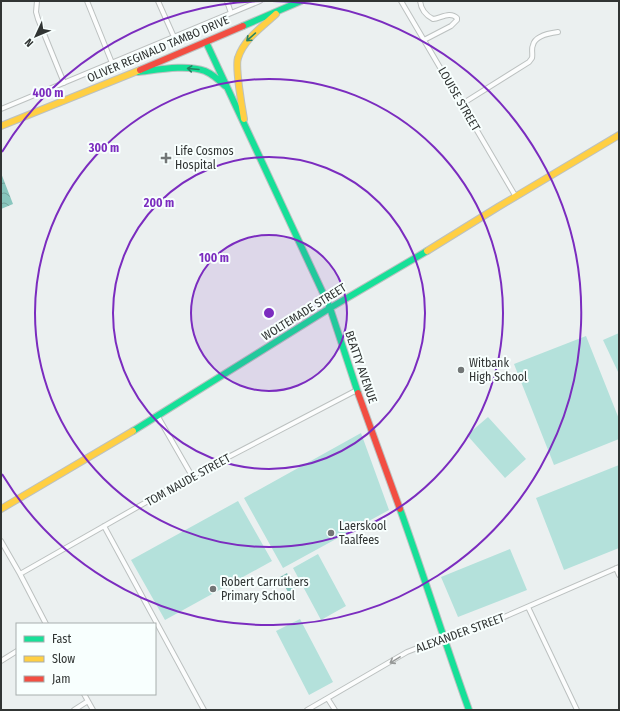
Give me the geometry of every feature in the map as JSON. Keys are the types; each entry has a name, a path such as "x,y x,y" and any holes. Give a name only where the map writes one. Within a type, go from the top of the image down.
{"street":[{"path":"37,1 36,12 38,19 64,83"},
{"path":"87,1 112,62"},
{"path":"158,1 174,37"},
{"path":"227,1 231,13"},
{"path":"1,109 231,13 248,3 260,1"},
{"name":"OLIVER REGINALD TAMBO DRIVE","path":"1,126 206,42 301,1"},
{"name":"LOUISE STREET","path":"401,1 516,197"},
{"path":"420,1 420,6 425,14 433,19 449,15 454,15 457,18 451,26 424,40"},
{"path":"246,128 240,94 237,60 247,41 280,10"},
{"path":"462,104 529,62 532,58 532,46 537,39 550,33 558,32"},
{"name":"BEATTY AVENUE","path":"206,42 330,308 357,390 415,551 443,638 469,710"},
{"path":"133,72 191,68 211,74 226,87"},
{"name":"WOLTEMADE STREET","path":"1,509 104,449 330,308 400,268 619,135"},
{"name":"TOM NAUDE STREET","path":"20,574 192,476 357,390"},
{"path":"157,415 192,476"},
{"path":"104,526 204,710"},
{"path":"1,541 45,623"},
{"path":"617,568 619,575"},
{"name":"ALEXANDER STREET","path":"307,710 407,652 443,638 488,624 617,568"},
{"path":"528,607 577,710"},
{"path":"1,661 16,652"},
{"path":"85,695 93,710"},
{"path":"328,699 335,710"},
{"path":"74,710 88,701"}],"shaded area":[{"path":"619,333 619,374 603,340"},
{"path":"586,336 619,419 619,439 554,465 514,364"},
{"path":"488,417 526,459 505,478 467,435"},
{"path":"361,433 389,510 283,568 244,498"},
{"path":"619,465 619,548 564,570 536,498"},
{"path":"238,501 272,561 165,620 131,560"},
{"path":"510,549 527,590 458,617 441,577"},
{"path":"318,554 346,606 321,620 293,568"},
{"path":"300,619 333,682 309,695 276,631"}],"water":[{"path":"1,173 13,204 1,209"},
{"path":"287,573 295,589 288,592 280,577"}],"traffic: fast":[{"path":"243,26 301,1"},
{"path":"206,42 330,308 358,393"},
{"path":"138,72 172,68 198,69 205,71 218,79 225,86"},
{"path":"133,431 330,308 427,251"},
{"path":"400,509 469,710"}],"traffic: slow":[{"path":"244,119 238,78 238,58 244,45 249,39 276,14"},
{"path":"1,126 140,70"},
{"path":"427,251 619,135"},
{"path":"1,509 133,431"}],"traffic: jam":[{"path":"140,70 243,26"},
{"path":"358,393 400,509"}],"place":[{"name":"Life Cosmos Hospital","path":"166,158"},
{"name":"Witbank High School","path":"461,370"},
{"name":"Laerskool Taalfees","path":"331,533"},
{"name":"Robert Carruthers Primary School","path":"213,589"}]}
